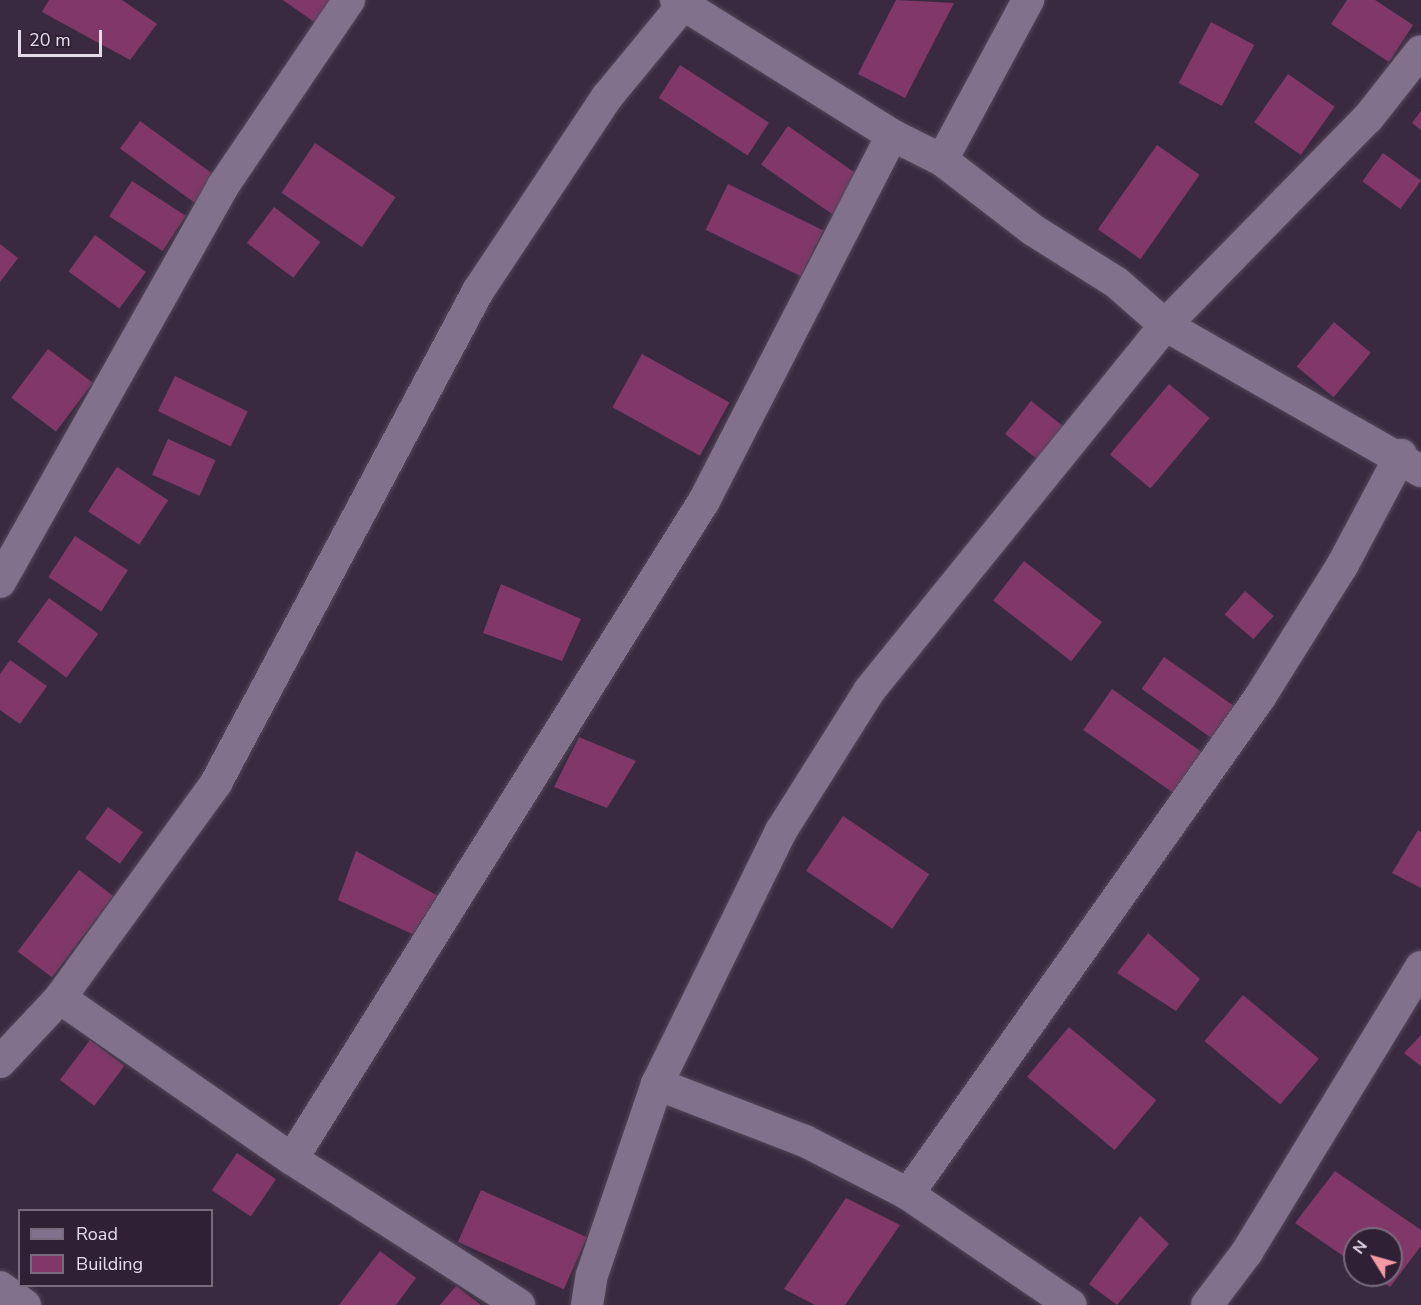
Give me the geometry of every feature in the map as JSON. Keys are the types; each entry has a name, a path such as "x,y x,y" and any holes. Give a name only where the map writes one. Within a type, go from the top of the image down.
{"street":[{"path":"0,582 223,186 348,0"},
{"path":"942,160 1028,0"},
{"path":"0,1062 60,998 216,783 478,291 607,97 682,2 892,135 942,160 1033,230 1117,283 1165,325 1411,463 1342,566 1260,697 908,1194"},
{"path":"587,1305 592,1275 657,1084 782,831 869,692 1165,325 1368,118 1421,51"},
{"path":"292,1159 704,501 892,135"},
{"path":"1207,1305 1247,1252 1421,967"},
{"path":"60,998 292,1159 519,1305"},
{"path":"657,1084 805,1141 908,1194 1071,1305"},
{"path":"0,1287 25,1305"}],"building":[{"path":"49,0 122,0 157,24 130,60 42,12"},
{"path":"283,0 334,0 317,24"},
{"path":"896,0 954,3 905,98 858,74"},
{"path":"1347,0 1375,0 1413,25 1389,62 1331,24"},
{"path":"1211,22 1254,45 1222,106 1179,83"},
{"path":"680,65 769,123 748,155 659,98"},
{"path":"1288,74 1335,107 1301,155 1254,122"},
{"path":"1421,111 1421,130 1412,123"},
{"path":"140,121 215,176 195,203 120,149"},
{"path":"788,126 864,179 837,218 761,165"},
{"path":"315,143 395,197 362,247 281,193"},
{"path":"1157,145 1200,175 1141,259 1098,229"},
{"path":"1383,153 1421,181 1400,209 1362,181"},
{"path":"132,181 186,216 163,251 109,216"},
{"path":"728,184 823,230 801,276 706,230"},
{"path":"274,207 320,242 293,278 247,243"},
{"path":"95,235 146,272 120,308 69,271"},
{"path":"0,244 18,258 0,282"},
{"path":"1334,322 1371,353 1333,397 1297,366"},
{"path":"48,349 93,383 56,431 11,398"},
{"path":"642,354 729,402 700,456 612,407"},
{"path":"175,376 248,412 231,447 158,411"},
{"path":"1169,384 1210,418 1150,489 1110,454"},
{"path":"1031,401 1065,427 1039,461 1005,434"},
{"path":"168,439 216,460 200,496 152,475"},
{"path":"117,467 168,500 139,545 88,511"},
{"path":"75,536 128,570 101,611 48,577"},
{"path":"1024,561 1102,622 1071,661 993,600"},
{"path":"501,584 581,619 562,661 483,633"},
{"path":"1245,591 1274,616 1253,639 1225,614"},
{"path":"49,598 98,634 67,678 17,642"},
{"path":"1164,657 1236,707 1214,739 1142,689"},
{"path":"10,660 47,686 20,724 0,710 0,674"},
{"path":"1112,689 1205,754 1177,795 1083,730"},
{"path":"579,737 636,761 607,808 554,787"},
{"path":"108,807 143,832 120,864 85,839"},
{"path":"843,816 929,874 892,929 806,871"},
{"path":"1418,830 1421,832 1421,888 1392,873"},
{"path":"356,851 449,902 421,938 338,900"},
{"path":"79,870 113,896 52,977 18,951"},
{"path":"1148,933 1200,979 1176,1011 1117,973"},
{"path":"1243,995 1319,1059 1280,1105 1204,1041"},
{"path":"1069,1027 1156,1100 1115,1150 1027,1077"},
{"path":"1421,1035 1421,1066 1404,1053"},
{"path":"90,1040 124,1066 94,1106 60,1080"},
{"path":"237,1153 276,1179 251,1217 212,1190"},
{"path":"1335,1171 1421,1230 1421,1246 1403,1270 1403,1227 1343,1227 1343,1256 1295,1223"},
{"path":"481,1190 587,1237 564,1289 458,1242"},
{"path":"846,1198 900,1225 845,1305 815,1305 784,1289"},
{"path":"1140,1216 1169,1244 1117,1305 1089,1284"},
{"path":"380,1251 416,1278 396,1305 339,1305"},
{"path":"456,1286 481,1305 440,1305"}]}
